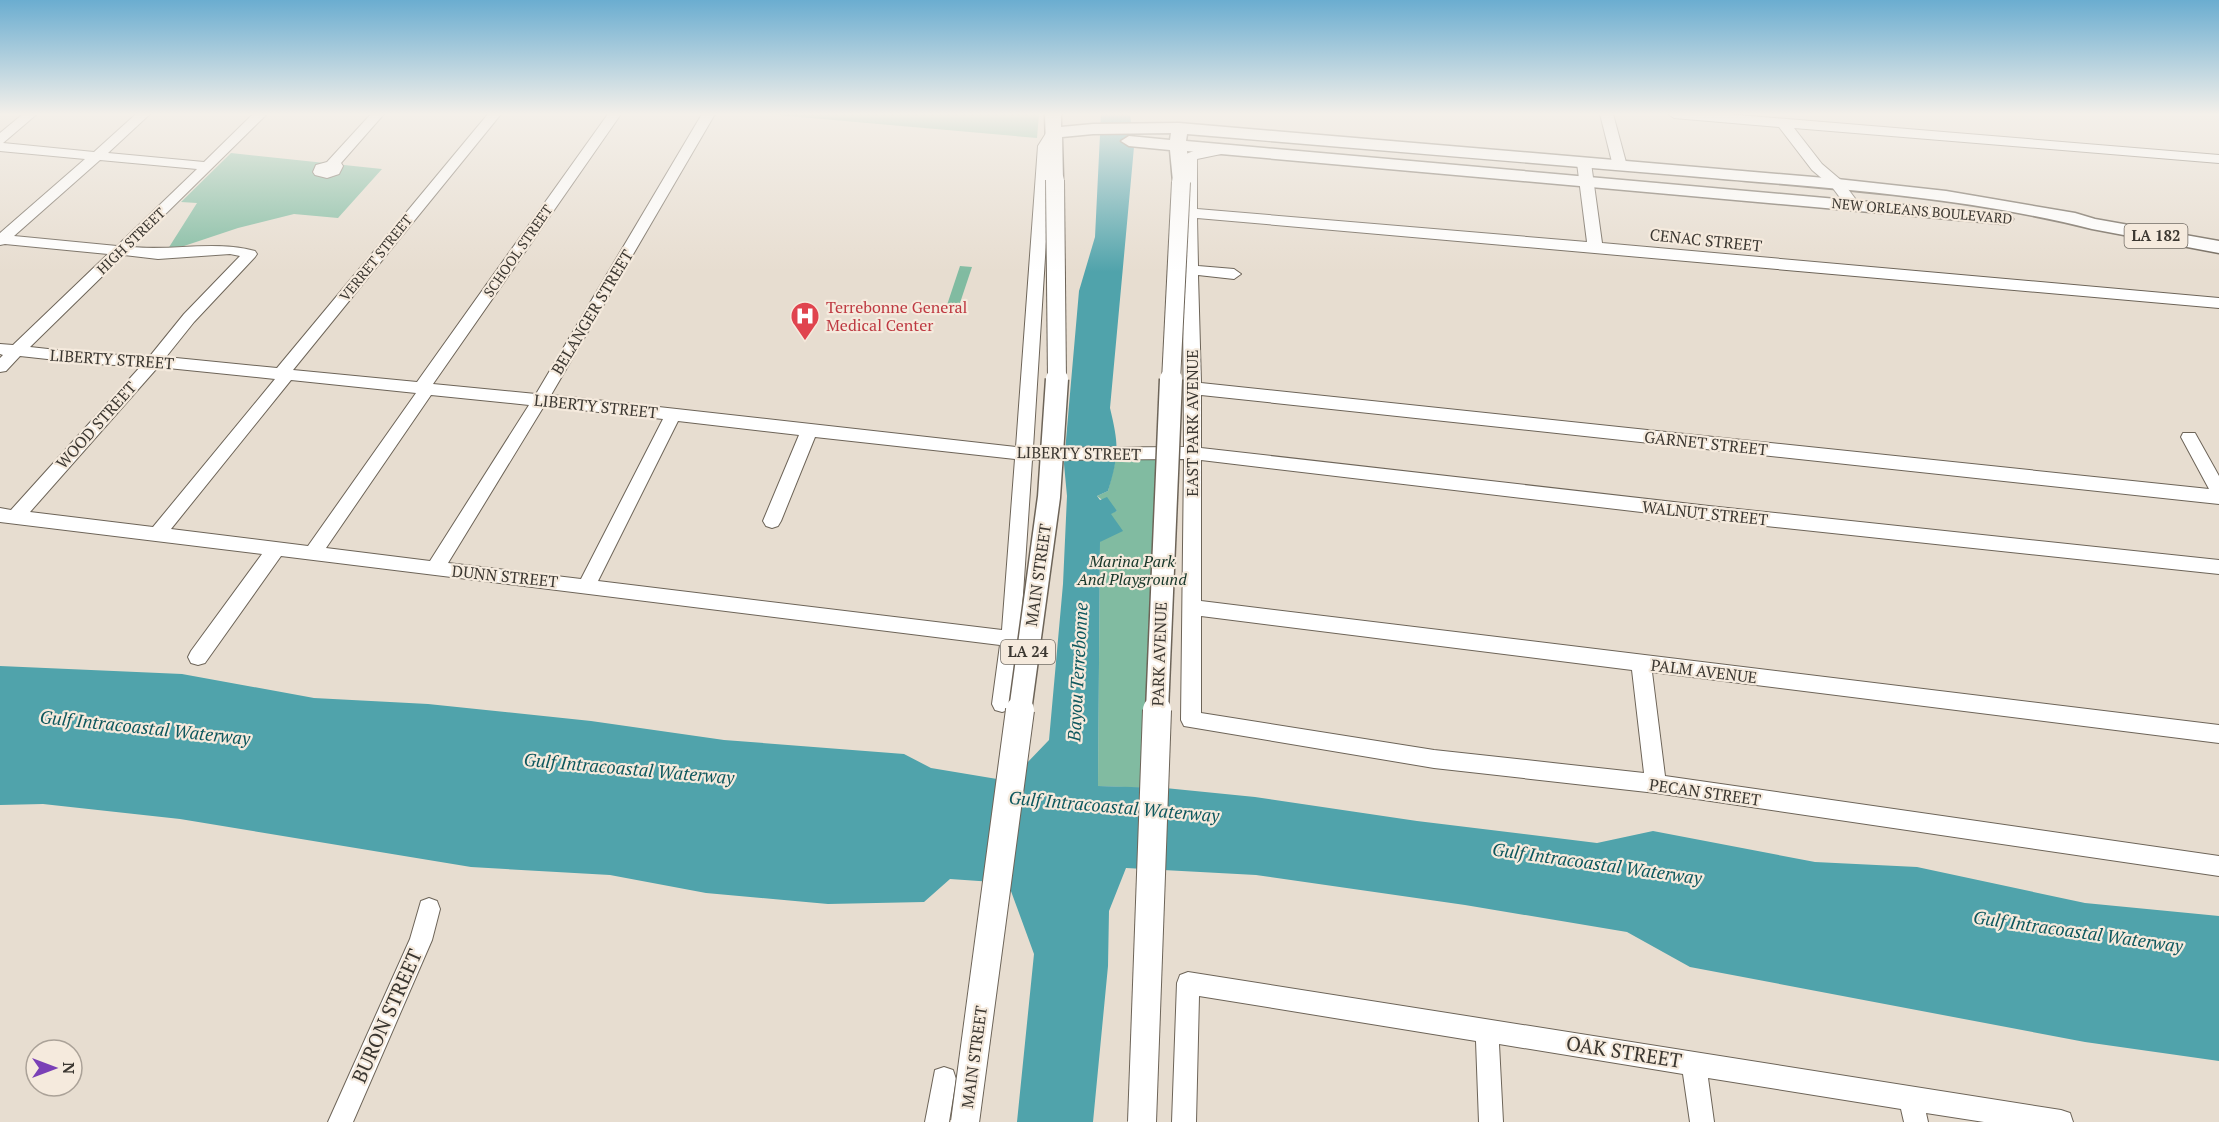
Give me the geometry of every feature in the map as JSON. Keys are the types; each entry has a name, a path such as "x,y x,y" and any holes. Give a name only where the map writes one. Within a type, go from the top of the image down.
{"main road":[{"name":"MAIN STREET","path":"966,1122 1049,497 1058,371 1054,166"},
{"name":"PARK AVENUE","path":"1142,1122 1167,449 1181,183 1180,166"},
{"name":"NEW ORLEANS BOULEVARD","path":"1398,166 1852,204 2072,226 2092,224"},
{"name":"NEW ORLEANS BOULEVARD","path":"1630,166 1837,184 2015,207 2075,218 2092,224 2219,247"}],"street":[{"path":"1,240 85,166"},
{"name":"HIGH STREET","path":"0,367 208,166"},
{"name":"VERRET STREET","path":"157,534 453,166"},
{"name":"SCHOOL STREET","path":"312,554 579,166"},
{"name":"BELANGER STREET","path":"435,568 540,400 678,166"},
{"name":"MAIN STREET","path":"1002,704 1011,639 1044,166"},
{"name":"EAST PARK AVENUE","path":"1191,166 1189,213 1193,388 1191,720"},
{"path":"1584,166 1595,247"},
{"path":"1817,166 1837,184 1852,204"},
{"name":"CENAC STREET","path":"1189,213 2219,303"},
{"path":"1,240 120,251"},
{"name":"WOOD STREET","path":"7,516 154,361 189,318 250,254 230,249 158,254 120,251"},
{"path":"1191,270 1234,274"},
{"name":"LIBERTY STREET","path":"0,349 93,359 154,361 424,388 1025,454 1192,453"},
{"name":"GARNET STREET","path":"1193,388 2219,497"},
{"path":"586,586 673,415"},
{"path":"772,521 809,430"},
{"path":"2188,437 2219,492"},
{"name":"WALNUT STREET","path":"1192,453 1686,511 2219,567"},
{"name":"DUNN STREET","path":"7,516 1011,639"},
{"path":"198,657 276,549"},
{"name":"PALM AVENUE","path":"1190,607 2219,734"},
{"path":"1641,664 1656,784"},
{"name":"PECAN STREET","path":"1191,720 1434,759 1656,784 2219,866"},
{"name":"BURON STREET","path":"340,1122 421,940 429,909"},
{"name":"OAK STREET","path":"1184,1122 1188,983 2061,1122"},
{"path":"1487,1029 1491,1122"},
{"path":"1694,1064 1702,1122"},
{"name":"MAIN STREET","path":"937,1122 944,1079"},
{"path":"1910,1097 1916,1122"}],"green space":[{"path":"217,166 357,166 382,169 338,218 294,214 238,228 166,252 197,203 181,202"},
{"path":"960,266 972,267 956,315 944,314"},
{"name":"Marina Park And Playground","path":"1170,453 1152,788 1098,786 1100,542 1111,513 1117,511 1097,496 1108,491 1117,455"}],"water":[{"path":"1098,166 1132,166 1110,408 1115,432 1116,458 1108,491 1097,496 1100,500 1107,497 1117,511 1111,514 1123,531 1100,542 1098,786 1165,788 1255,797 1417,821 1597,843 1653,831 1815,862 1917,867 2085,903 2219,916 2219,1061 2085,1042 1690,967 1627,932 1465,905 1256,875 1126,868 1109,911 1108,966 1093,1122 1017,1122 1034,954 1008,883 950,879 924,902 828,904 706,893 610,875 471,867 180,819 43,804 0,805 0,666 182,674 314,698 428,704 591,721 724,740 904,754 931,768 997,779 1025,765 1049,740 1063,584 1067,496 1064,464 1079,291 1095,237"}],"place":[{"name":"Terrebonne General Medical Center","path":"805,342"}],"water label":[{"name":"Bayou Terrebonne","path":"1078,672"},
{"name":"Gulf Intracoastal Waterway","path":"145,728"},
{"name":"Gulf Intracoastal Waterway","path":"629,769"},
{"name":"Gulf Intracoastal Waterway","path":"1114,807"},
{"name":"Gulf Intracoastal Waterway","path":"1597,864"},
{"name":"Gulf Intracoastal Waterway","path":"2078,932"}]}
